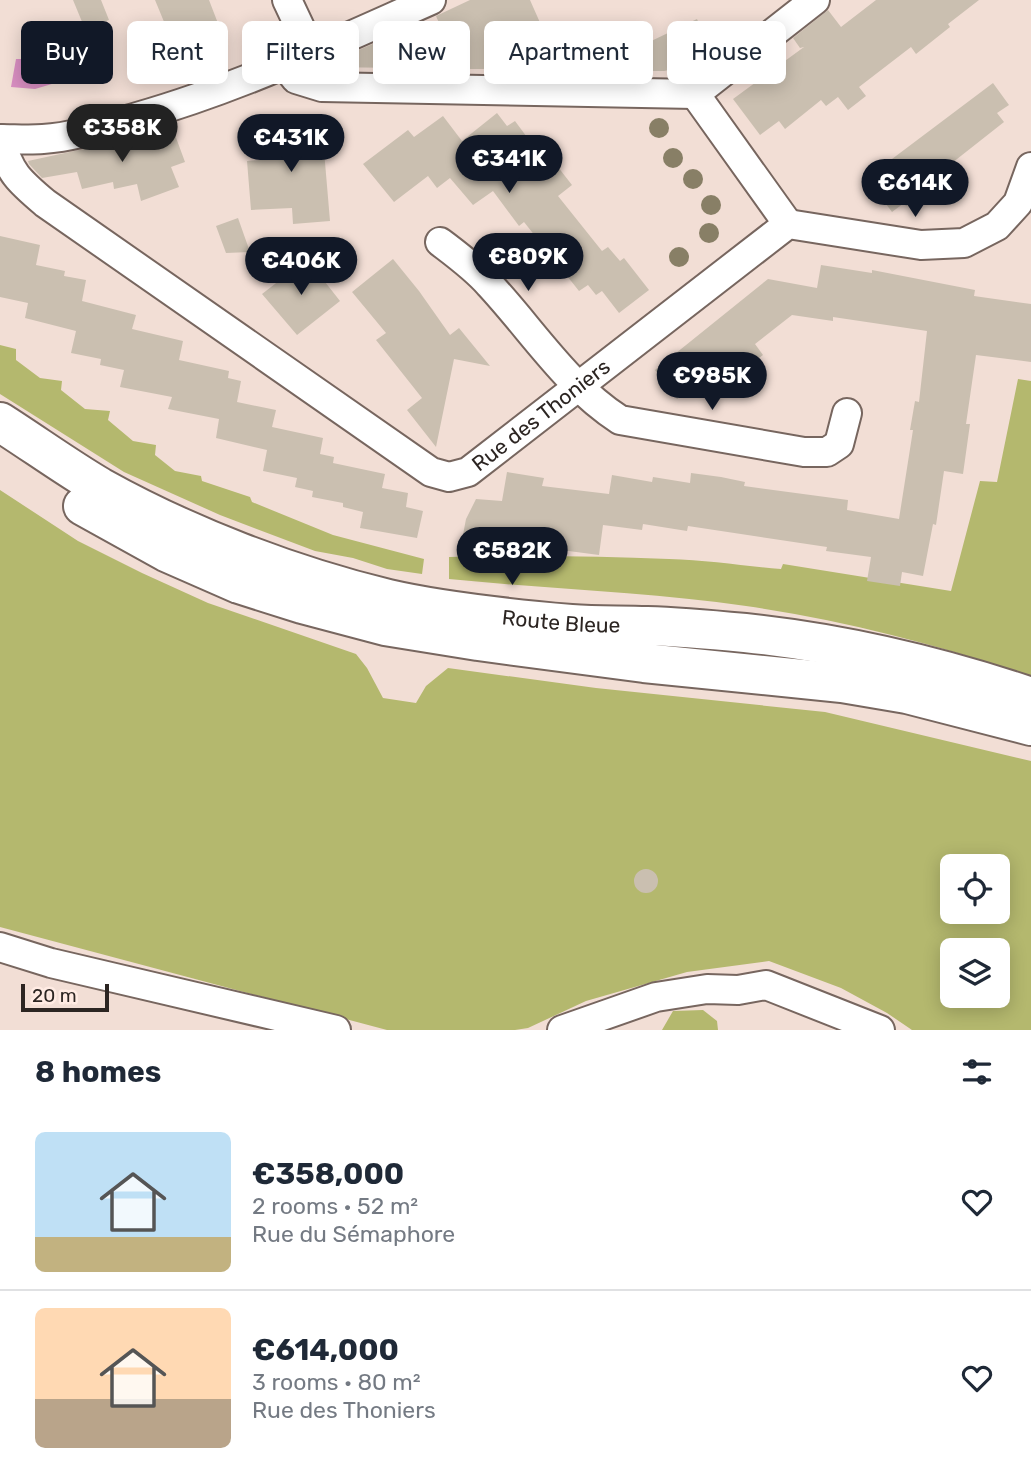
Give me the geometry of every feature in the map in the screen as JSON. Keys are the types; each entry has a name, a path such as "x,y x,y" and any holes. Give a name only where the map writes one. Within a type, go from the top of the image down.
{"street":[{"path":"287,0 297,21"},
{"path":"312,84 322,87 695,94 815,0"},
{"path":"359,31 421,2"},
{"path":"0,139 44,139 93,130 242,82"},
{"path":"695,94 788,224 921,245 964,243 997,226 1018,203 1031,167"},
{"name":"Rue des Thoniers","path":"0,139 5,160 19,181 45,203 431,472 449,477 468,472 788,224"},
{"path":"440,242 489,284 542,349 599,406 620,420 804,453 827,453 839,444 847,413"},
{"name":"Route Bleue","path":"0,422 99,486 174,525 267,561 389,599 573,624 652,626 772,637 848,649 989,683 1031,697"},
{"name":"Route Bleue","path":"0,450 82,506 166,552 239,584 302,604 385,626 478,641 644,663 842,683 977,710 1031,726"},
{"path":"0,947 51,963 336,1030"},
{"path":"562,1030 656,997 706,989 737,990 766,985 880,1030"}],"green space":[{"path":"0,345 16,349 16,360 40,378 62,381 61,390 85,409 110,411 108,420 133,441 156,445 155,455 175,471 201,476 202,481 250,497 252,502 333,535 424,559 422,574 387,569 353,558 315,551 220,515 124,472 0,394"},
{"path":"1018,379 1031,381 1031,676 890,635 783,612 672,597 449,579 449,557 614,557 781,569 783,564 951,591 980,481 997,482"},
{"path":"0,490 78,541 142,573 208,603 356,654 383,698 416,703 426,686 448,668 596,688 825,712 1031,761 1031,1030 912,1030 841,988 769,961 687,972 586,1001 528,1028 387,1030 0,927"},
{"path":"703,1010 717,1021 718,1030 662,1030 673,1011"}],"shaded area":[{"path":"16,59 21,59 21,84 52,84 35,89 11,87"}],"building":[{"path":"73,0 101,0 109,20 82,21"},
{"path":"155,0 209,0 217,21 164,21"},
{"path":"470,0 530,0 539,21 484,21 484,69 470,69 470,21 438,21 436,16"},
{"path":"876,0 979,0 916,54 911,47 859,87 866,96 848,110 838,97 826,106 821,100 785,129 779,121 760,135 733,99 753,84 786,84 786,60 804,47 800,48 793,38 828,10 841,27"},
{"path":"667,33 667,70 653,71 653,40"},
{"path":"373,44 373,68 359,67 361,49"},
{"path":"993,83 1009,105 997,113 1004,122 938,174 942,179 906,206 904,203 892,212 871,184 891,166 888,162"},
{"path":"497,113 507,126 515,121 535,148 540,144 572,185 558,196 602,251 608,247 620,261 624,258 649,290 619,313 602,291 596,295 588,285 579,291 524,222 519,226 493,191 473,205 450,178 437,188 428,176 394,202 363,164 408,130 414,137 443,116 462,141"},
{"path":"171,124 185,162 171,167 179,187 141,201 137,184 114,189 113,182 82,189 77,172 42,178 28,161 134,138"},
{"path":"322,127 330,221 293,224 292,208 251,210 247,161 259,160 255,131"},
{"path":"238,218 250,252 226,253 216,226"},
{"path":"0,236 40,245 36,265 65,271 64,276 86,280 82,301 136,315 132,329 183,341 179,360 229,371 228,378 241,381 237,402 276,410 272,427 323,438 320,454 334,457 333,463 385,474 382,488 408,493 406,507 423,511 417,538 360,528 363,512 343,507 343,503 312,497 313,491 295,487 297,478 263,471 267,450 216,438 219,419 168,409 172,397 120,387 124,370 100,365 101,359 71,353 76,331 25,318 28,303 0,297"},
{"path":"307,259 340,301 297,335 262,294"},
{"path":"393,259 450,335 459,328 490,366 454,359 436,447 407,410 422,398 376,340 386,333 352,292"},
{"path":"821,265 872,273 872,270 975,290 974,296 1031,304 1031,362 976,355 966,424 970,424 963,474 944,471 936,525 933,524 923,576 902,572 900,586 867,581 871,557 826,551 827,547 688,526 687,531 643,524 642,530 603,525 599,555 546,548 546,540 496,532 495,539 462,540 466,519 476,499 502,501 507,472 544,478 542,486 609,494 612,475 652,482 653,477 690,483 691,473 745,482 744,486 848,500 847,510 899,519 913,430 910,430 915,401 919,402 927,331 833,317 833,321 792,315 755,344 763,355 713,393 703,379 677,399 655,370 768,279 817,288"},
{"path":"646,869 654,873 658,881 654,889 646,893 638,889 634,881 638,873"}]}
